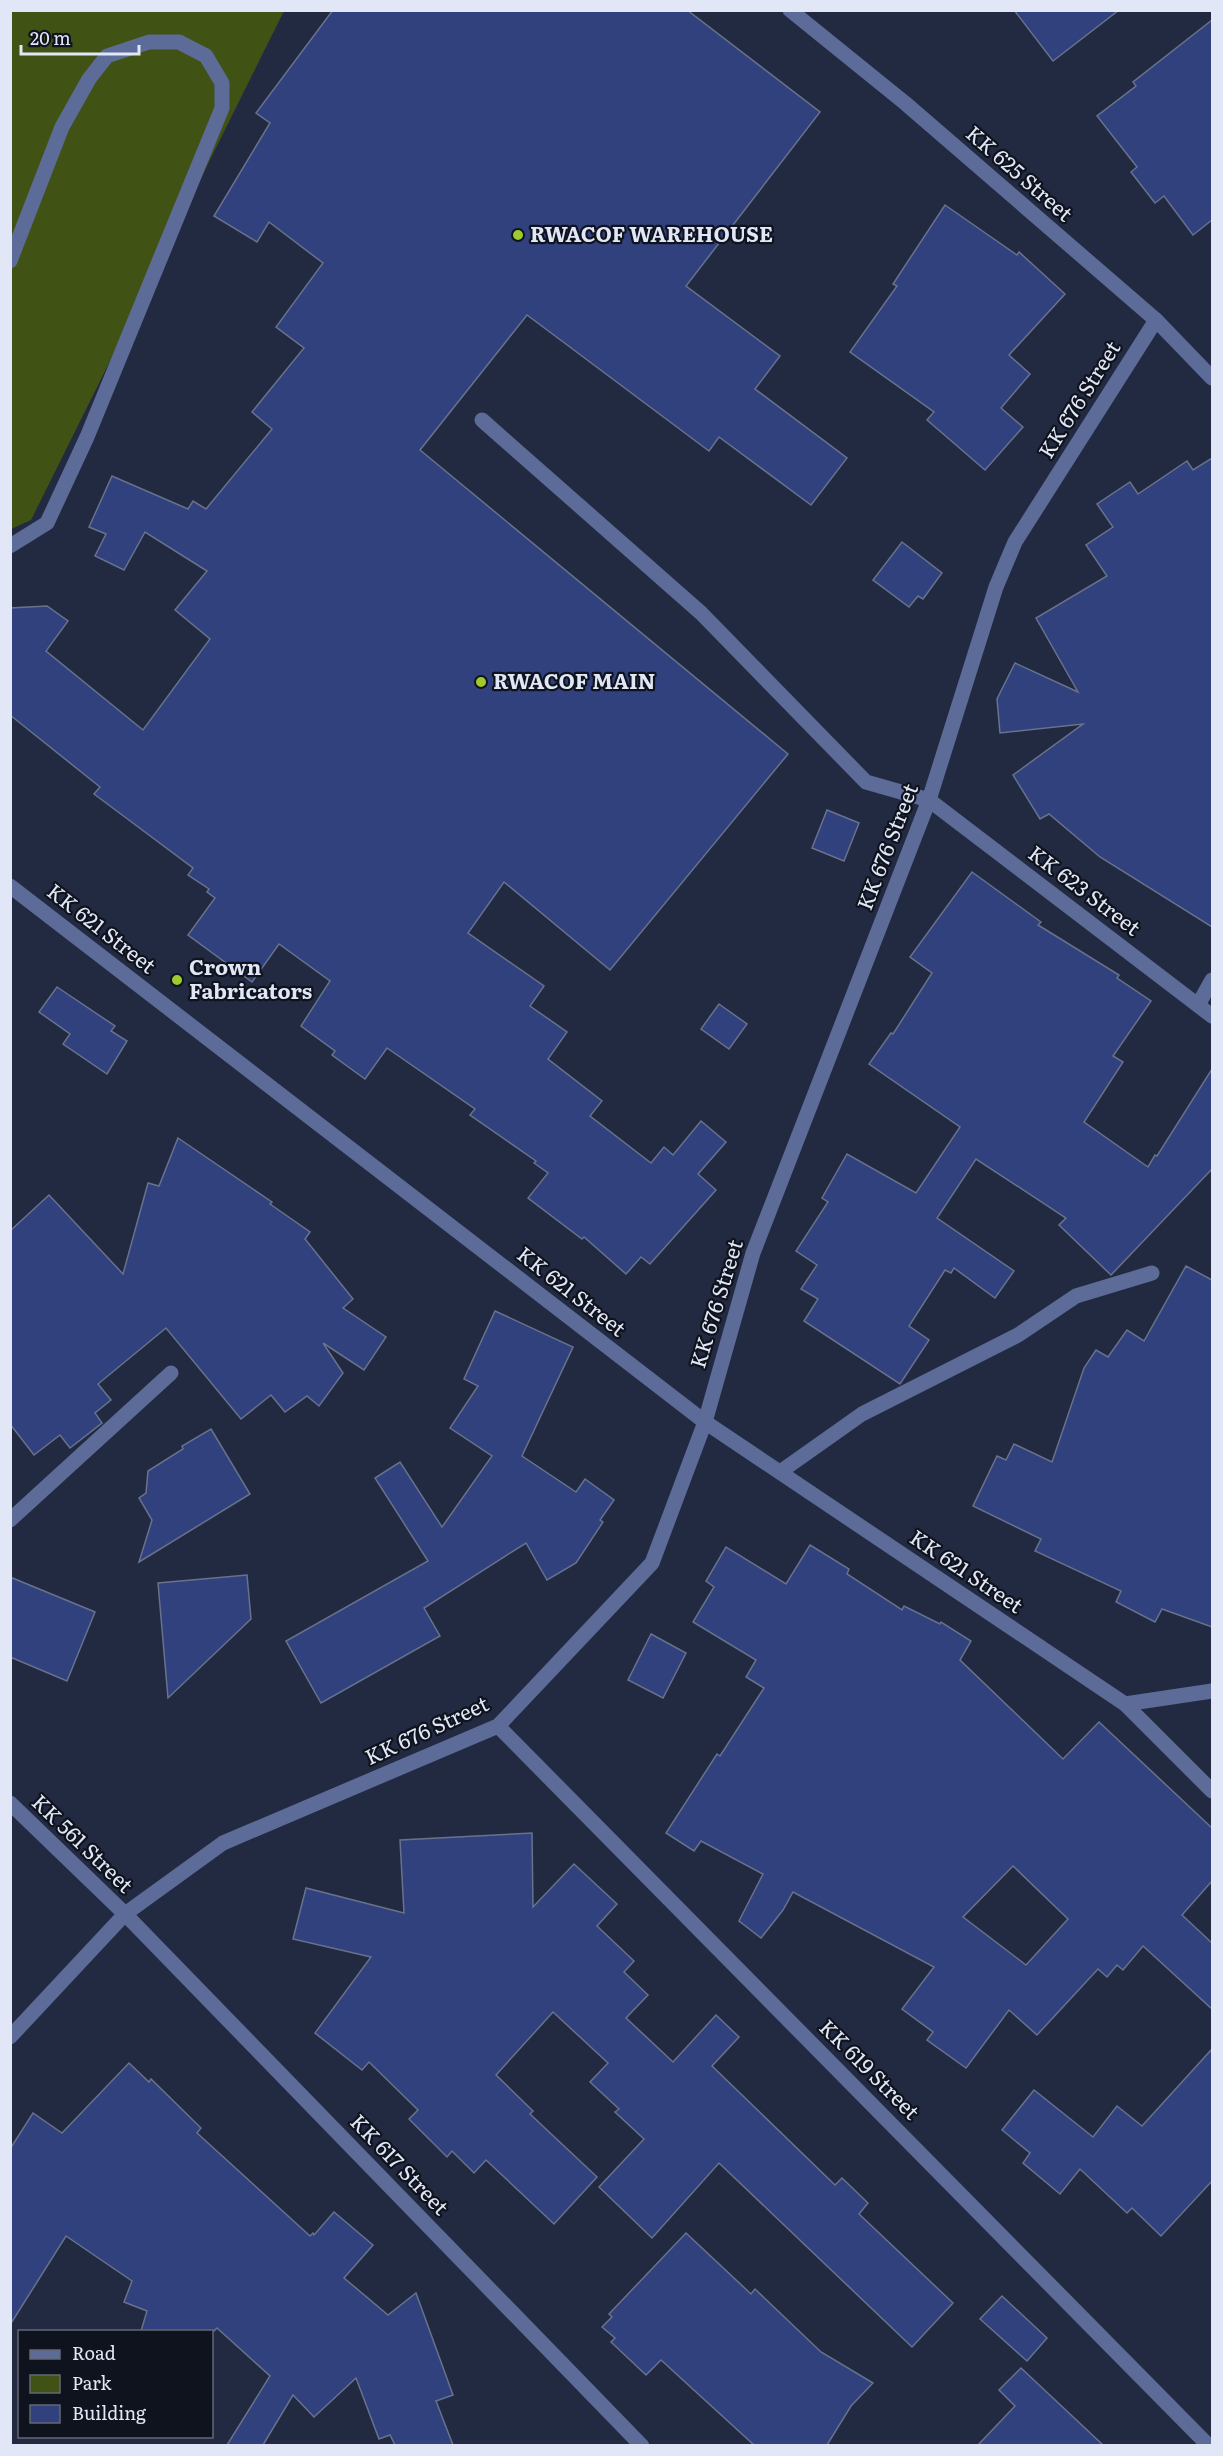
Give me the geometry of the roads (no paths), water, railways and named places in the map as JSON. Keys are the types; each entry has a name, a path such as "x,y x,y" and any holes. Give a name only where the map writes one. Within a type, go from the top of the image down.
{"street":[{"name":"KK 625 Street","path":"790,10 905,103 1156,320 1212,378"},
{"path":"10,261 62,127 89,79 107,56 149,42 179,42 206,56 222,83 222,108 87,437 47,523 10,546"},
{"name":"KK 676 Street","path":"10,2037 125,1914 223,1843 498,1726 652,1563 705,1422 753,1253 930,800 996,587 1015,542 1156,320"},
{"path":"482,420 701,613 866,782 930,800"},
{"name":"KK 623 Street","path":"930,800 1212,1016"},
{"name":"KK 621 Street","path":"10,886 705,1422 1125,1704 1212,1791"},
{"path":"1198,1005 1212,980"},
{"path":"780,1472 862,1414 1018,1335 1076,1296 1152,1273"},
{"path":"10,1520 171,1373"},
{"path":"1125,1704 1212,1691"},
{"name":"KK 619 Street","path":"498,1726 1209,2445"},
{"name":"KK 561 Street","path":"10,1803 125,1914"},
{"name":"KK 617 Street","path":"125,1914 642,2445"}],"place":[{"name":"RWACOF WAREHOUSE","path":"518,235"},
{"name":"RWACOF MAIN","path":"481,682"},
{"name":"Crown Fabricators","path":"177,980"}]}
